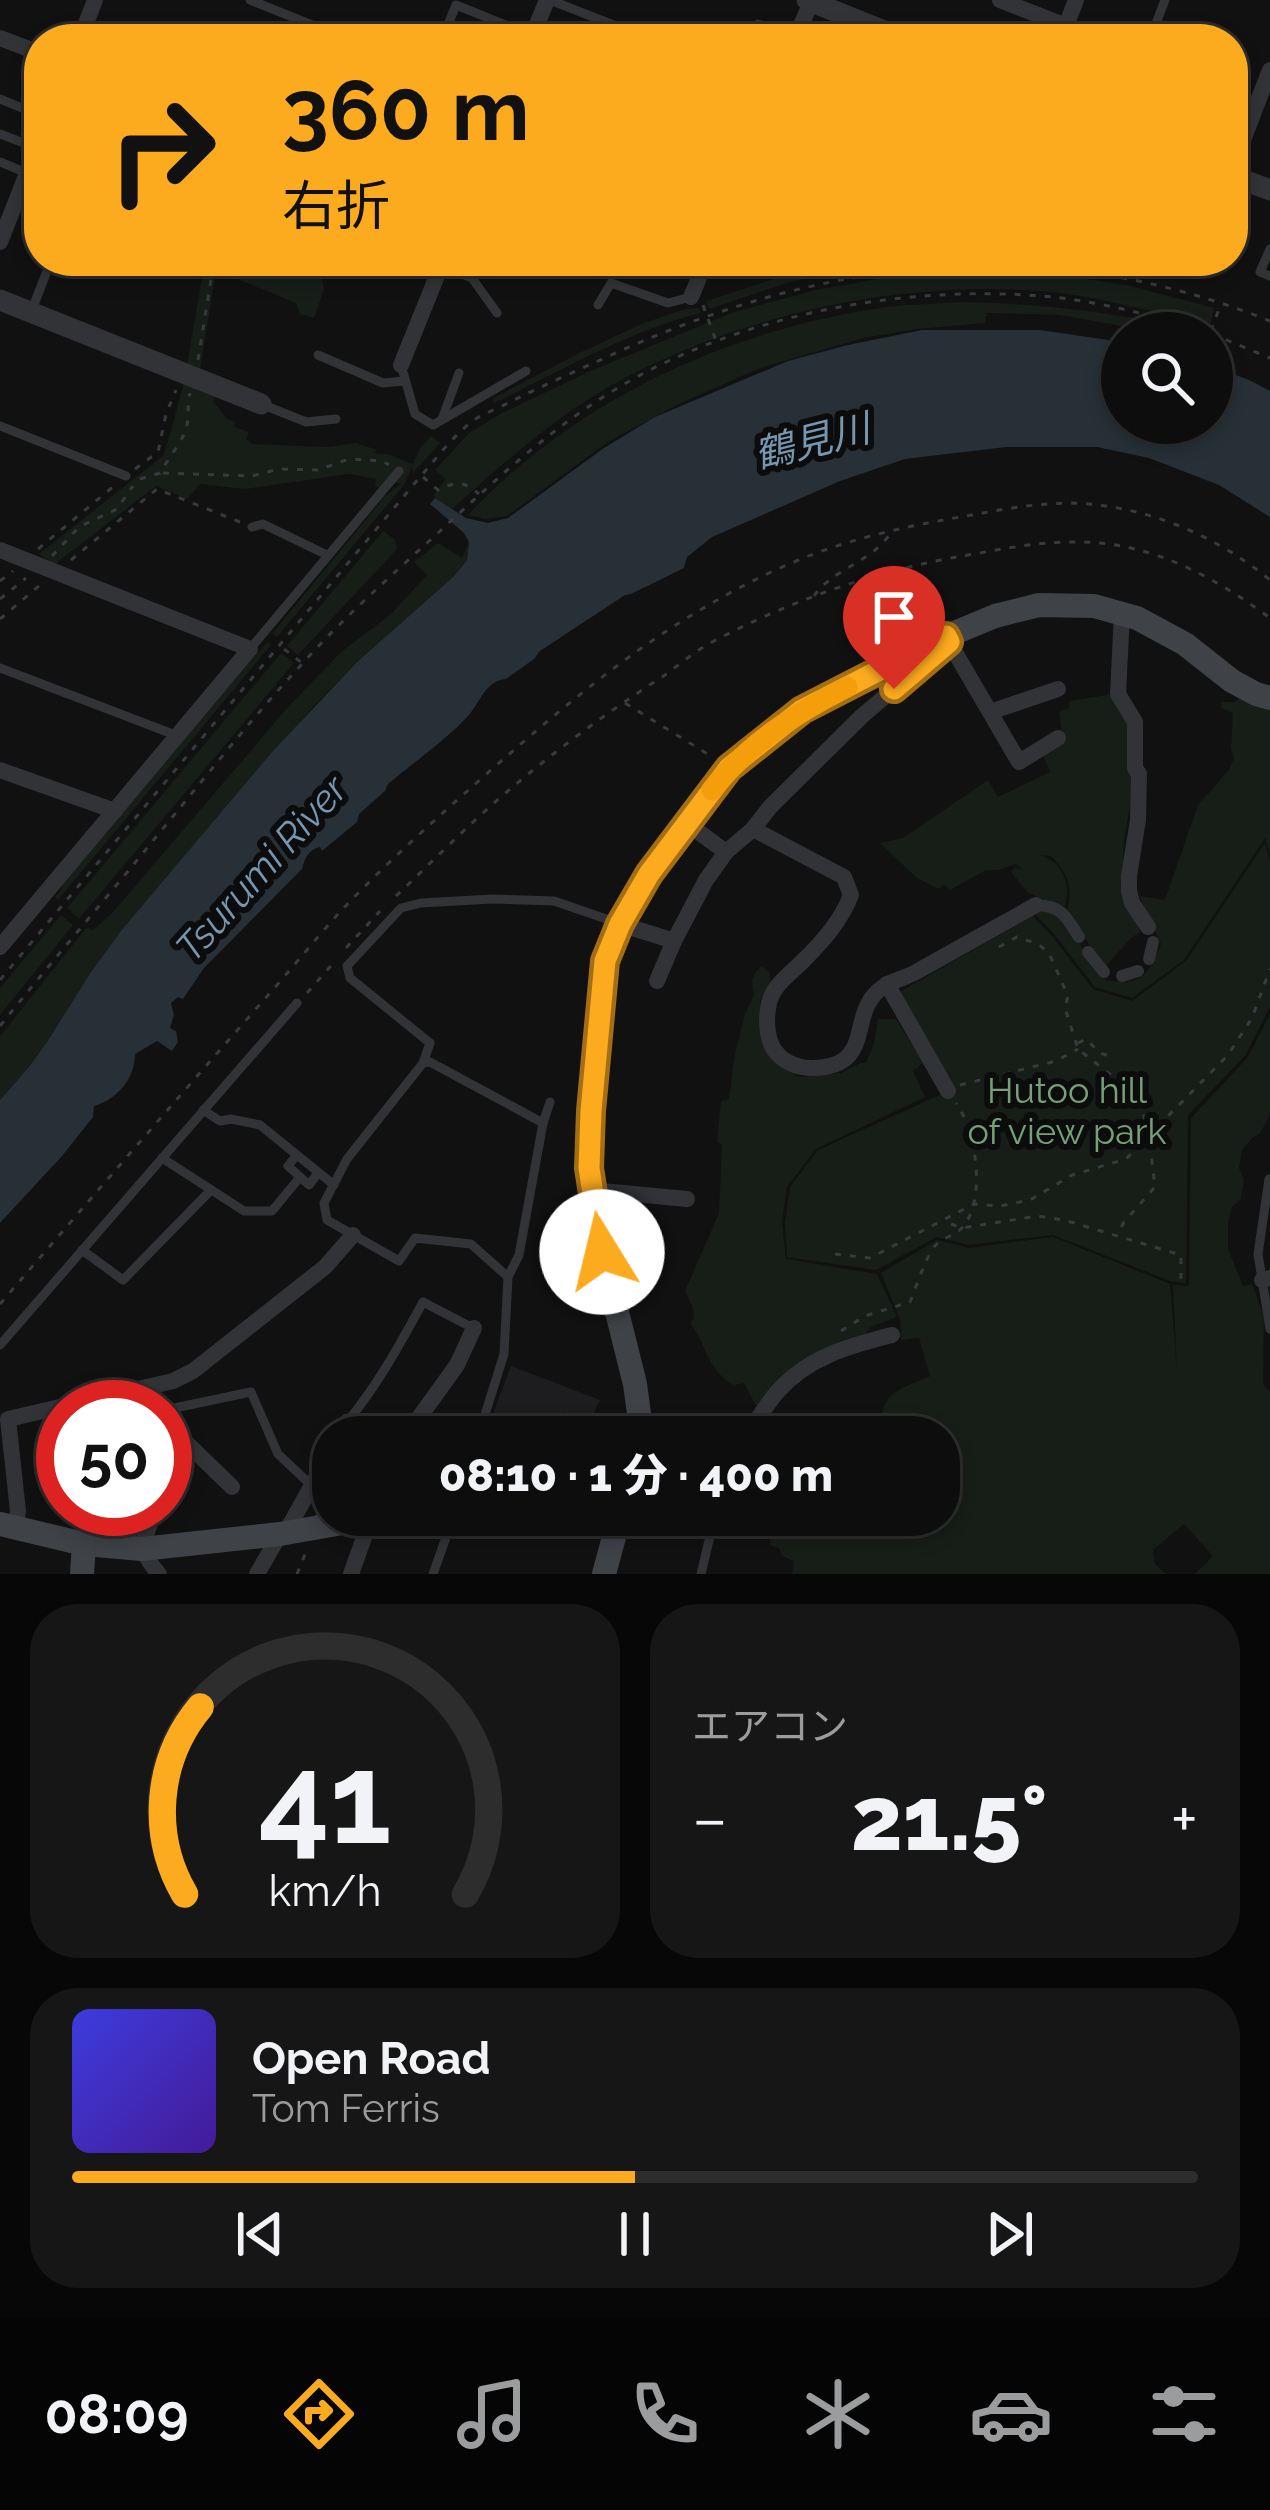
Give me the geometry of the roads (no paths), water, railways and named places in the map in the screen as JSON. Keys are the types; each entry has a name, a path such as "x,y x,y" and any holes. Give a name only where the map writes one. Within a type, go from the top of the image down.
{"main road":[{"path":"639,1416 591,1190 590,1130 605,961 649,874 729,768 802,710 994,616 1040,605 1094,606 1123,613 1186,644 1232,681 1270,698"},
{"path":"5,1527 84,1544 142,1549 312,1529"},
{"path":"604,1574 614,1536"},
{"path":"82,1574 84,1544"}],"street":[{"path":"810,0 868,24"},
{"path":"1000,0 1046,24"},
{"path":"1248,127 1270,70"},
{"path":"0,242 24,194"},
{"path":"403,373 437,276"},
{"path":"691,297 698,276"},
{"path":"0,300 261,404"},
{"path":"0,550 250,650 0,947"},
{"path":"1123,613 1118,694 1135,722 1139,774 1129,891 1151,935 1149,958"},
{"path":"657,981 706,880 726,853 862,716 954,635 1018,762 1058,739"},
{"path":"990,712 1058,689"},
{"path":"0,770 116,811"},
{"path":"685,822 726,853"},
{"path":"753,830 844,877 851,895 843,914 778,984 770,999 767,1029 776,1052 798,1067 817,1068 848,1059 872,997 1036,905 1051,905 1062,912 1079,938"},
{"path":"620,924 674,941"},
{"path":"1088,952 1104,972"},
{"path":"1122,976 1138,970"},
{"path":"887,985 948,1091"},
{"path":"591,1190 687,1198"},
{"path":"175,1380 194,1371 326,1267 353,1235"},
{"path":"421,1416 457,1365 474,1328"},
{"path":"762,1416 775,1394 809,1364 847,1347 892,1336"},
{"path":"5,1527 18,1511 8,1419 36,1412"},
{"path":"192,1450 232,1487"},
{"path":"257,1574 311,1485"},
{"path":"146,1536 145,1558 159,1574"},
{"path":"351,1574 364,1536"}],"lane":[{"path":"250,0 309,24"},
{"path":"548,0 611,24"},
{"path":"448,24 456,5 502,24"},
{"path":"1270,249 1260,272 1270,276"},
{"path":"31,312 45,276"},
{"path":"468,276 497,314"},
{"path":"598,305 611,283 668,303 691,297"},
{"path":"318,356 383,383 403,373 415,415 433,424 526,371"},
{"path":"442,419 459,373"},
{"path":"261,404 306,422 336,419"},
{"path":"0,426 125,476"},
{"path":"250,650 399,471"},
{"path":"252,526 263,524 327,555"},
{"path":"0,668 178,736"},
{"path":"508,1277 471,1244 415,1238 399,1261 324,1215 324,1203 347,1159 423,1063 430,1043 350,978 347,966 401,908 421,903 492,898 554,901 620,924"},
{"path":"0,1345 297,1004"},
{"path":"423,1063 430,1062 543,1123"},
{"path":"485,1416 504,1354 508,1277 519,1255 550,1102"},
{"path":"203,1110 220,1121 260,1125 334,1185"},
{"path":"296,1156 288,1166 309,1185 318,1173"},
{"path":"163,1158 244,1211 272,1210 300,1178"},
{"path":"1269,1179 1258,1254 1266,1279 1270,1329"},
{"path":"82,1250 123,1280 211,1190"},
{"path":"354,1416 423,1302 474,1328"},
{"path":"192,1404 251,1391 278,1454 311,1485"},
{"path":"433,1574 447,1536"},
{"path":"700,1574 710,1536"}],"water":[{"path":"922,330 1040,330 1101,339 1101,444 1233,444 1233,374 1249,380 1270,391 1270,517 1219,485 1149,458 1097,447 1006,447 905,459 840,481 712,537 687,557 684,568 625,595 493,684 459,725 388,784 357,822 322,851 320,847 310,852 302,869 204,968 183,999 171,1003 170,1028 176,1031 178,1042 172,1051 157,1041 135,1054 124,1086 94,1106 93,1117 62,1156 0,1223 0,1100 47,1042 120,932 273,751 357,662 467,560 469,542 430,504 435,498 466,518 488,523 508,518 655,417 788,361"}],"water label":[{"name":"鶴見川","path":"812,441"},
{"name":"Tsurumi River","path":"261,868"}],"park label":[{"name":"Hutoo hill of view park","path":"1067,1110"}]}
